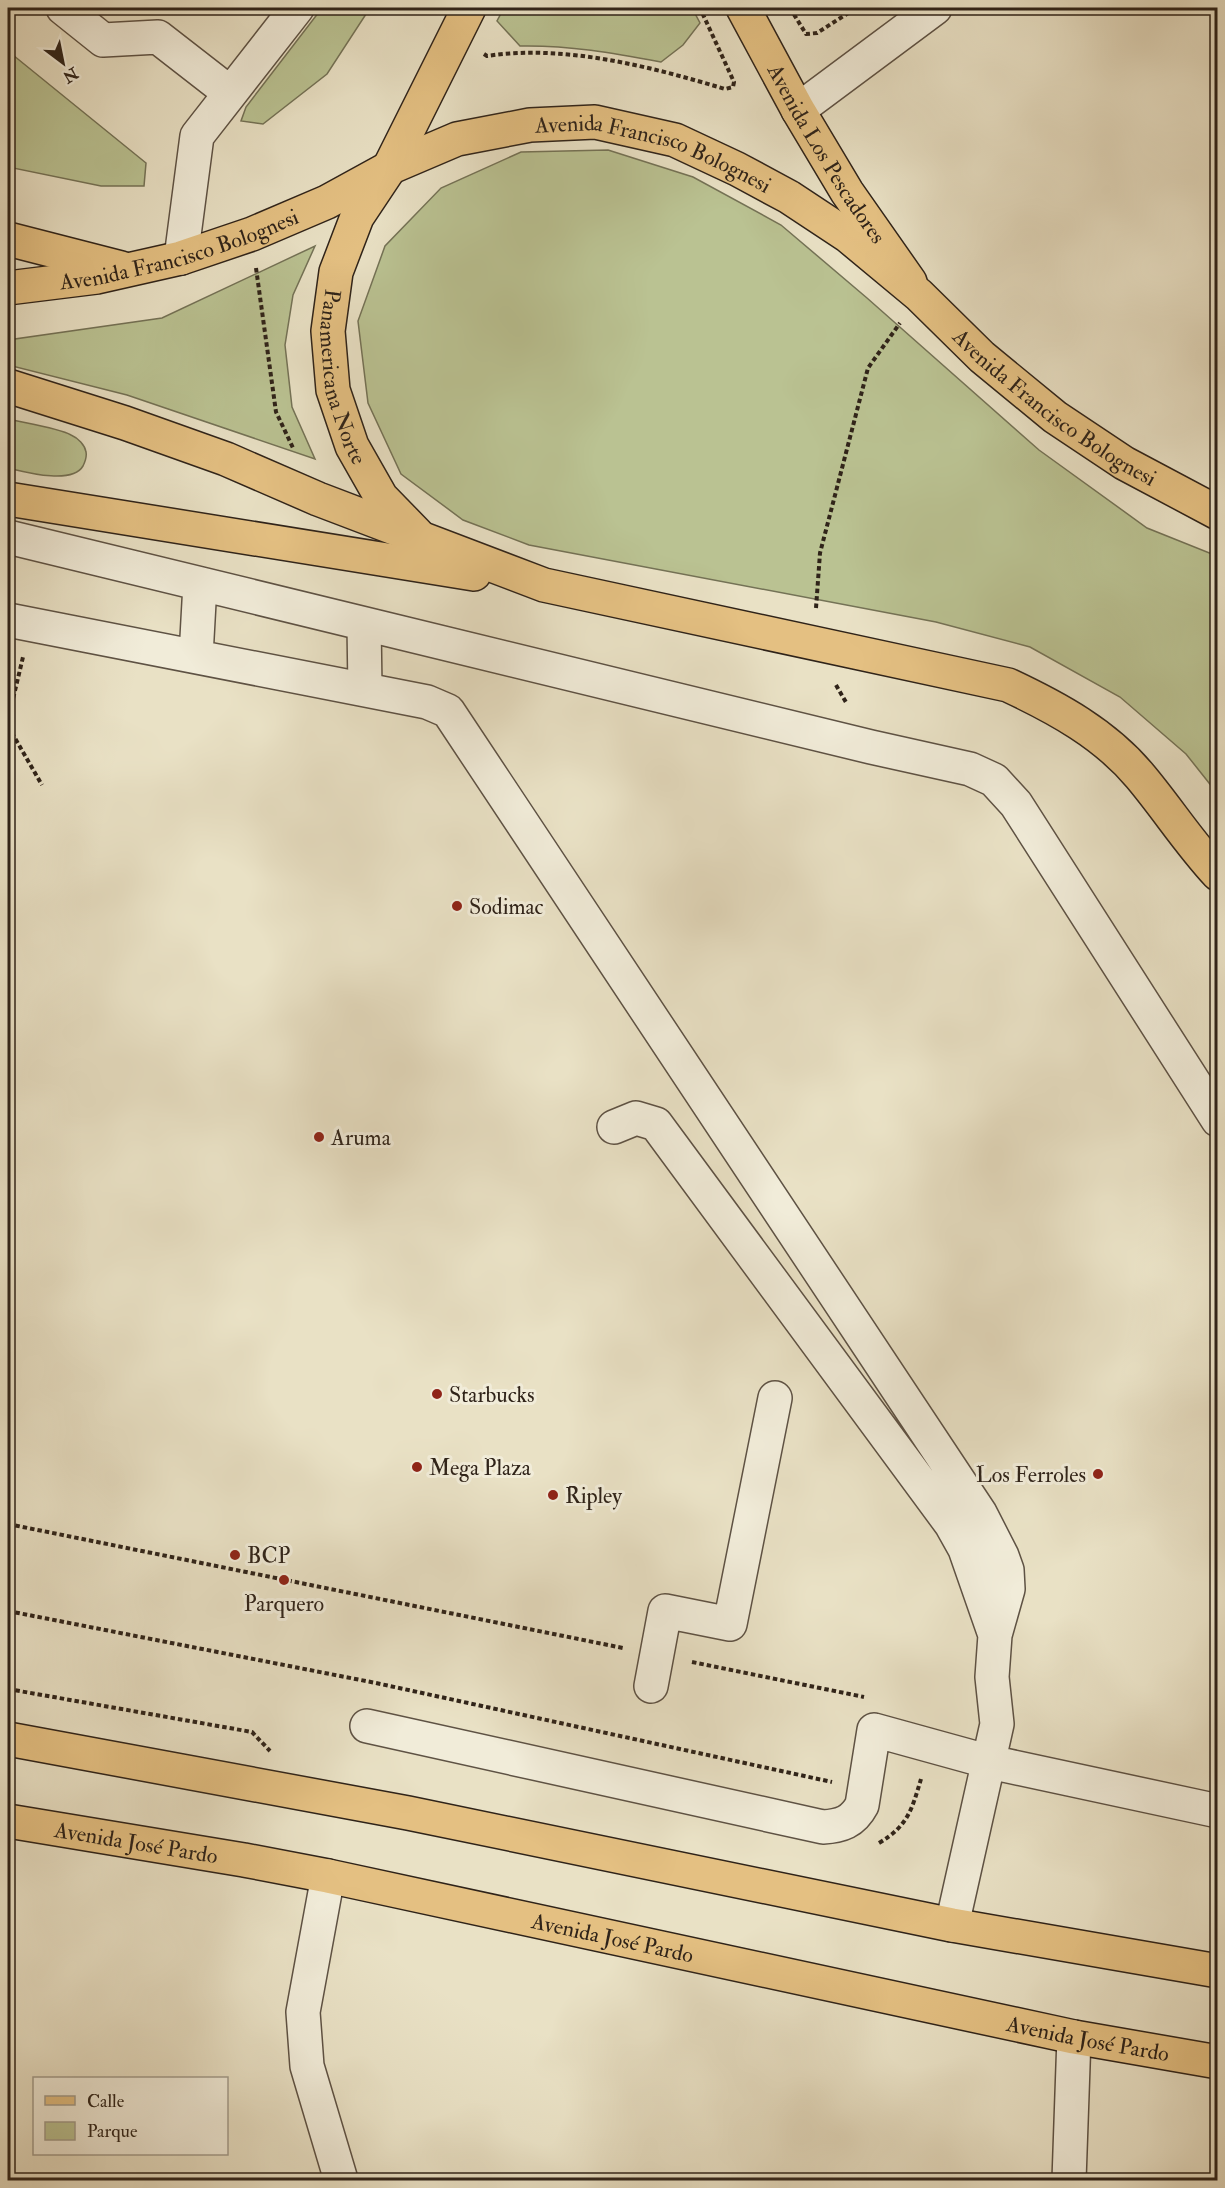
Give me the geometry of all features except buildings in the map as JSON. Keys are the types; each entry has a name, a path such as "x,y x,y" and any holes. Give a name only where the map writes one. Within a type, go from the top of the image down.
{"main road":[{"name":"Panamericana Norte","path":"423,540 381,496 352,446 333,390 328,331 336,272 357,217 389,168 469,8"},
{"name":"Avenida Los Pescadores","path":"743,8 798,110 847,192 919,295"},
{"name":"Avenida Francisco Bolognesi","path":"8,288 97,277 181,258 252,234 327,202 389,168 457,139 530,125 595,122 675,140 789,197 848,237 919,295 982,357 1054,417 1124,463 1218,513"},
{"path":"8,239 129,270"},
{"path":"8,386 226,459 318,500 544,585"},
{"path":"8,499 544,585 1008,686 1048,704 1083,725 1110,747 1132,767 1214,872"},
{"path":"8,1739 408,1813 952,1925 1218,1971"},
{"name":"Avenida José Pardo","path":"8,1821 328,1876 1074,2037 1218,2062"}],"street":[{"path":"63,8 103,40 158,37 230,93"},
{"path":"181,258 196,136 297,8"},
{"path":"798,110 935,8"},
{"path":"8,537 871,747 970,769 994,780 1016,804 1218,1119"},
{"path":"196,656 200,584"},
{"path":"8,620 365,689 438,705 448,711 980,1513 1002,1556 1007,1570 1008,1588 995,1635 992,1677 997,1724 952,1925"},
{"path":"364,624 365,689"},
{"path":"614,1127 636,1118 656,1124 724,1214 951,1524 965,1550 995,1635"},
{"path":"651,1686 665,1611 730,1624 775,1398"},
{"path":"367,1726 823,1827 836,1827 848,1822 862,1805 874,1730 990,1762 1218,1811"},
{"path":"328,1876 303,2012 307,2066 340,2181"},
{"path":"1070,2181 1074,2037"}],"path":[{"path":"482,52 487,56 510,52 577,56 664,71 725,89 733,87 734,82 700,8"},
{"path":"790,8 806,34 818,33 856,8"},
{"path":"252,234 276,412 295,451"},
{"path":"871,747 814,643 820,553 868,368 919,295"},
{"path":"8,726 42,785"},
{"path":"8,1524 624,1648"},
{"path":"8,1611 376,1683 839,1783"},
{"path":"690,1662 871,1698"}],"green space":[{"path":"322,8 370,8 327,74 263,124 241,121 246,107"},
{"path":"504,8 692,8 700,23 683,45 661,62 573,48 520,46 497,21"},
{"path":"8,51 146,163 144,186 101,186 8,167"},
{"path":"608,150 693,177 781,225 1039,450 1147,528 1217,556 1217,793 1186,754 1120,697 1030,647 936,622 529,545 463,520 401,474 368,403 358,321 385,246 441,188 521,152"},
{"path":"315,246 293,295 285,345 292,407 315,459 127,395 8,365 8,340 162,318"},
{"path":"8,419 58,430 74,436 85,449 86,458 83,466 77,472 59,476 8,468"}],"place":[{"name":"Sodimac","path":"457,906"},
{"name":"Aruma","path":"319,1137"},
{"name":"Starbucks","path":"437,1394"},
{"name":"Mega Plaza","path":"417,1467"},
{"name":"Los Ferroles","path":"1098,1474"},
{"name":"Ripley","path":"553,1495"},
{"name":"BCP","path":"235,1555"},
{"name":"Parquero","path":"284,1580"}]}
